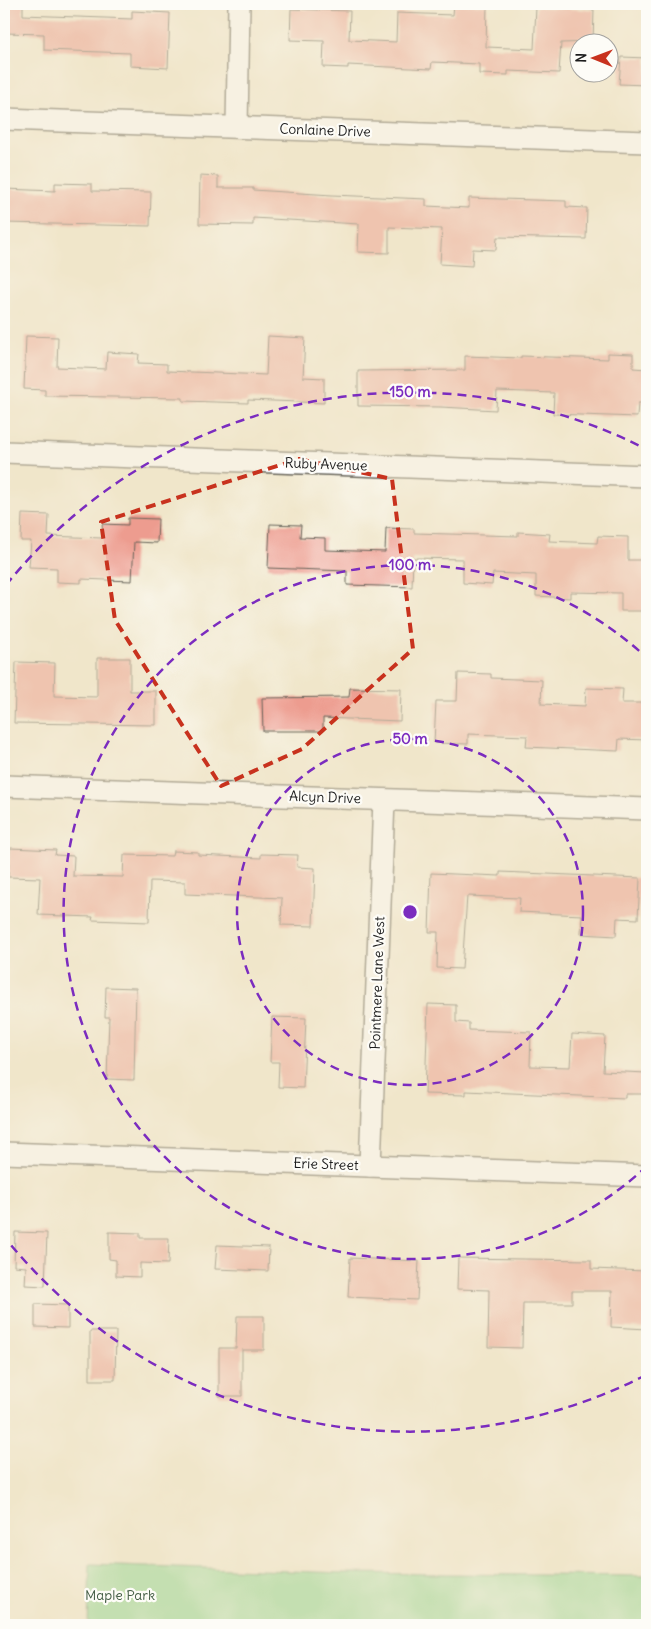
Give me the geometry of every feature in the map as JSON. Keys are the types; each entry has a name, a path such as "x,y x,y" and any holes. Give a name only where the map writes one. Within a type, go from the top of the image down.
{"street":[{"path":"237,127 239,4"},
{"name":"Conlaine Drive","path":"4,119 647,142"},
{"name":"Ruby Avenue","path":"4,452 647,476"},
{"name":"Alcyn Drive","path":"4,786 647,809"},
{"name":"Pointmere Lane West","path":"370,1166 384,800"},
{"name":"Erie Street","path":"4,1153 647,1176"}],"highlighted area":[{"path":"299,459 392,479 413,649 302,749 221,786 115,620 101,522"}],"green space":[{"name":"Maple Park","path":"90,1564 345,1573 647,1576 647,1625 88,1625"}],"building":[{"path":"4,4 23,4 23,15 132,19 132,11 170,13 168,68 130,66 130,53 44,50 44,34 4,33"},
{"path":"454,4 487,5 486,47 534,49 536,7 594,10 593,32 568,32 568,43 561,43 559,73 508,71 508,75 479,74 479,64 432,62 431,69 348,65 348,68 323,67 324,41 290,40 291,9 350,11 349,40 396,42 397,13 453,15"},
{"path":"621,57 647,58 647,85 619,84"},
{"path":"200,175 218,176 218,188 253,188 253,190 426,199 426,206 469,208 469,198 566,201 566,207 587,208 586,239 497,237 496,250 473,249 472,266 440,264 442,229 389,227 389,253 358,252 359,224 253,218 253,225 199,224"},
{"path":"55,183 92,184 92,191 151,192 150,226 4,223 4,189 55,191"},
{"path":"26,336 58,337 57,367 106,369 107,352 139,354 138,363 167,364 167,371 266,375 268,336 305,338 303,377 324,378 324,403 248,400 248,403 183,401 183,398 45,396 45,390 24,389"},
{"path":"608,353 633,354 633,368 647,369 647,403 638,403 637,417 553,414 554,393 497,391 496,410 358,406 358,371 465,370 465,356 608,359"},
{"path":"22,514 49,515 48,536 102,538 102,524 128,525 128,518 158,519 157,543 134,542 132,581 81,579 81,583 57,582 57,568 29,567 31,541 21,541"},
{"path":"270,524 301,525 300,537 325,538 325,550 385,552 386,528 414,529 414,533 518,536 518,532 550,534 549,541 597,543 598,536 628,537 628,560 647,560 647,611 621,611 621,593 570,592 570,598 536,596 536,575 493,573 492,585 463,583 463,559 413,558 412,587 347,585 347,571 268,568"},
{"path":"97,658 130,658 130,691 156,691 156,725 14,723 16,662 55,663 54,696 97,697"},
{"path":"458,673 491,674 491,678 542,680 541,704 585,706 586,688 623,689 622,703 647,703 647,740 619,739 618,751 526,747 527,736 468,734 468,744 434,743 436,701 457,701"},
{"path":"350,688 401,689 400,721 323,718 323,731 263,731 262,698 349,697"},
{"path":"10,848 56,850 55,855 74,856 73,876 123,877 124,855 172,856 173,851 198,852 198,855 261,858 261,854 298,855 297,867 315,868 313,926 281,925 282,898 185,894 185,882 150,881 149,922 92,920 93,917 38,915 40,878 8,877"},
{"path":"500,872 640,878 638,919 617,918 616,936 581,934 582,915 519,912 520,898 467,896 462,969 437,968 438,932 429,932 431,873 500,876"},
{"path":"106,987 136,988 134,1080 107,1079 109,1017 105,1017"},
{"path":"428,1004 456,1005 456,1022 469,1023 469,1030 531,1032 530,1066 570,1067 572,1034 605,1036 603,1071 647,1073 647,1094 625,1094 625,1098 466,1091 466,1095 425,1094"},
{"path":"272,1017 306,1018 303,1088 278,1087 279,1062 270,1062"},
{"path":"15,1232 47,1233 45,1286 25,1285 26,1267 14,1266"},
{"path":"109,1232 140,1233 140,1238 169,1238 168,1264 140,1263 140,1277 116,1276 116,1260 109,1259"},
{"path":"217,1245 269,1247 268,1271 215,1269"},
{"path":"350,1258 419,1261 417,1300 348,1297"},
{"path":"458,1258 591,1260 591,1269 647,1271 647,1329 611,1327 612,1291 572,1291 572,1303 523,1303 522,1348 488,1347 489,1290 457,1289"},
{"path":"35,1304 68,1305 68,1328 35,1327"},
{"path":"237,1316 264,1316 264,1350 242,1350 242,1396 219,1396 219,1348 236,1348"},
{"path":"90,1331 116,1331 115,1380 90,1380"}]}
